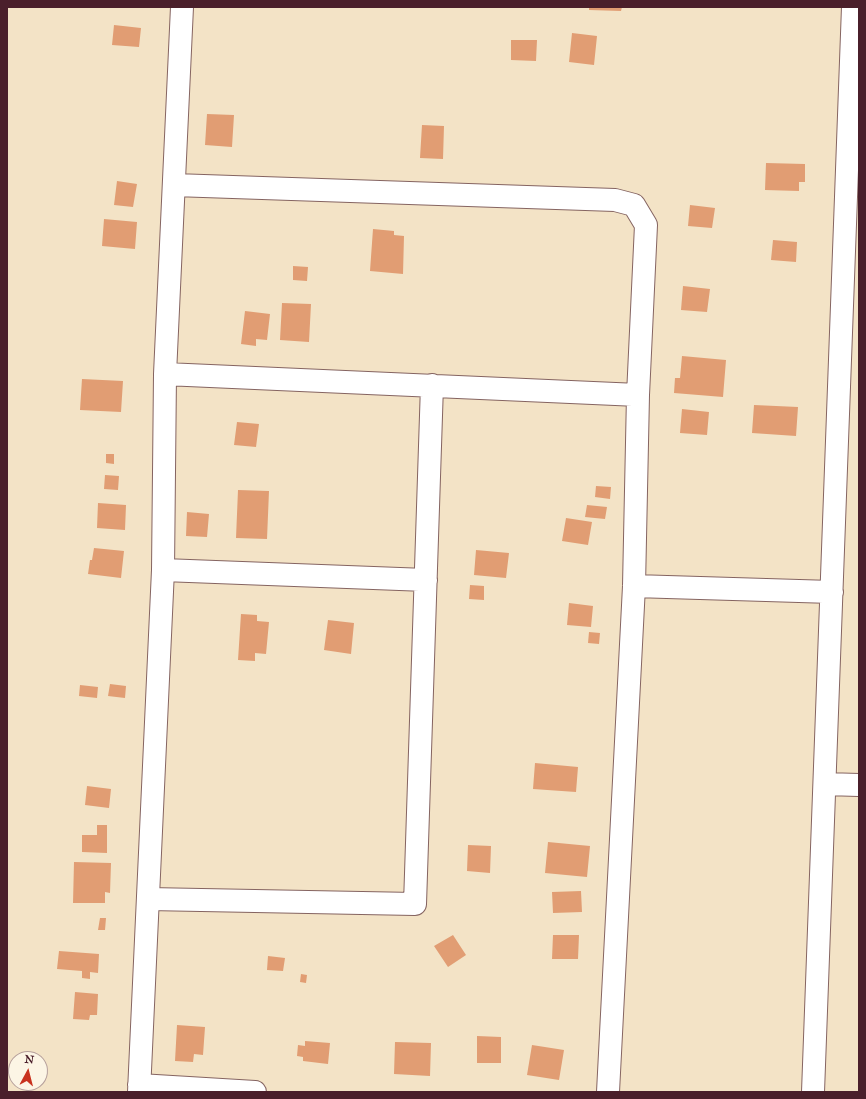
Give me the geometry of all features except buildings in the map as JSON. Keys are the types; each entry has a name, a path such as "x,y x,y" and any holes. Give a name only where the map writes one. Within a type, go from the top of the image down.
{"street":[{"path":"182,7 165,374 163,570 139,1089 255,1092"},
{"path":"813,1092 832,592 852,208 853,7"},
{"path":"174,185 615,200 634,205 646,225 638,395 634,586 608,1092"},
{"path":"165,374 638,395"},
{"path":"148,899 415,904 432,385"},
{"path":"163,570 426,580"},
{"path":"634,586 832,592"},
{"path":"825,784 859,784"}]}
